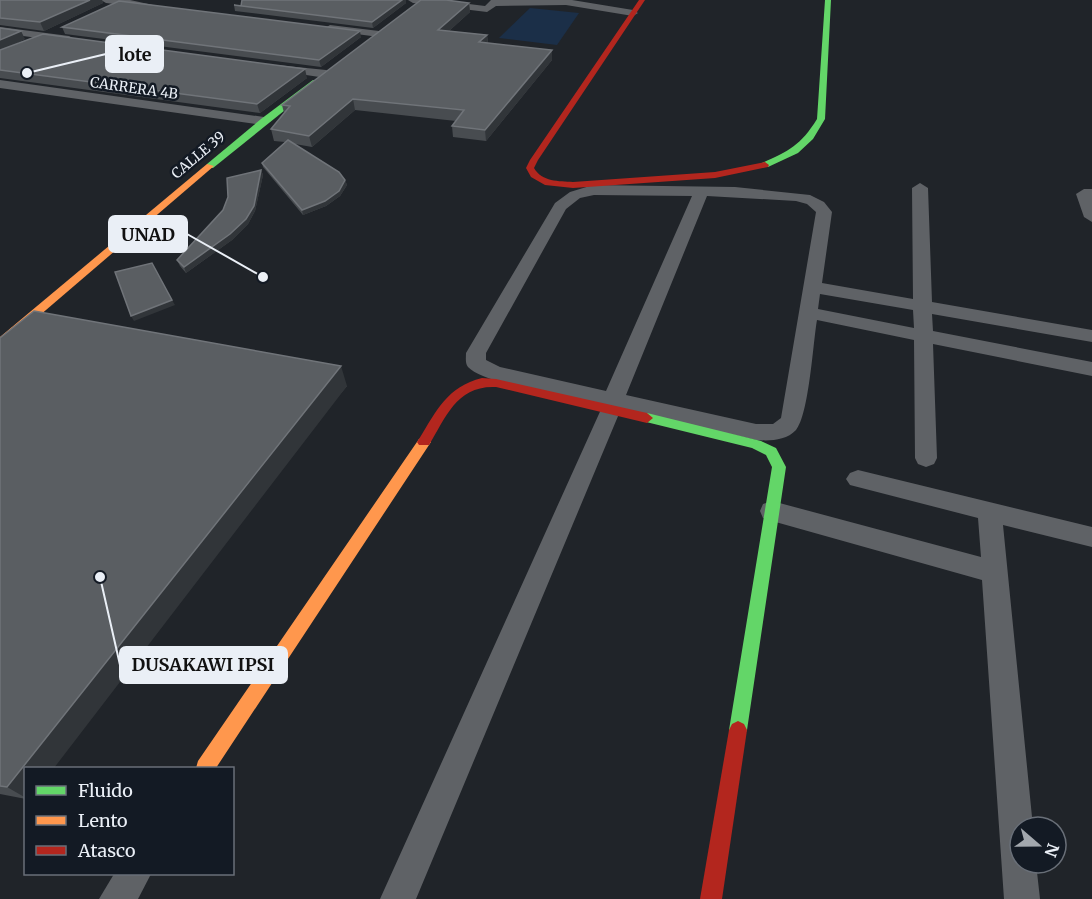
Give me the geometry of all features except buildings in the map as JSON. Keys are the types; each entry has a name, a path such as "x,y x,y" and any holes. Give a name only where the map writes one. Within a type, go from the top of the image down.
{"street":[{"path":"106,0 156,6"},
{"path":"405,14 419,0 487,9 496,1 566,2 633,13"},
{"path":"642,0 534,160 530,168 534,176 541,181 570,185 731,174 772,163 797,150 814,134 821,119 828,0"},
{"path":"100,12 123,1"},
{"path":"26,46 68,26"},
{"path":"320,27 383,31"},
{"path":"0,30 79,40"},
{"path":"361,47 383,31"},
{"path":"267,66 330,71"},
{"name":"CALLE 39","path":"0,343 264,121 330,71"},
{"name":"CARRERA 4B","path":"0,84 264,121"},
{"path":"920,188 926,458"},
{"path":"206,767 460,389 471,382 483,380 612,405 756,432 776,432 788,427 792,419 824,212 816,202 796,196 702,191 593,190 574,195 560,206 476,353 476,363 494,373 612,405 744,440 771,451 777,458 779,467 711,899"},
{"path":"398,899 702,191"},
{"path":"1092,194 1084,194 1092,217"},
{"path":"812,287 1092,336"},
{"path":"808,314 1092,369"},
{"path":"858,479 1092,537"},
{"path":"772,511 995,572"},
{"path":"990,512 1023,899"},
{"path":"117,899 133,875"}],"shaded area":[{"path":"530,8 579,13 557,45 499,38"}],"traffic: fast":[{"path":"765,165 795,151 810,137 821,119 828,0"},
{"path":"210,166 316,82"},
{"path":"647,418 756,444 771,452 779,467 738,730"}],"traffic: slow":[{"path":"0,343 210,166"},
{"path":"206,767 424,442"}],"traffic: jam":[{"path":"642,0 534,160 530,168 534,175 548,183 573,185 715,175 765,165"},
{"path":"424,442 452,399 471,385 482,382 496,383 647,418"},
{"path":"711,899 738,730"}],"place":[{"name":"lote","path":"27,73"},
{"name":"UNAD","path":"263,277"},
{"name":"DUSAKAWI IPSI","path":"100,577"}]}
